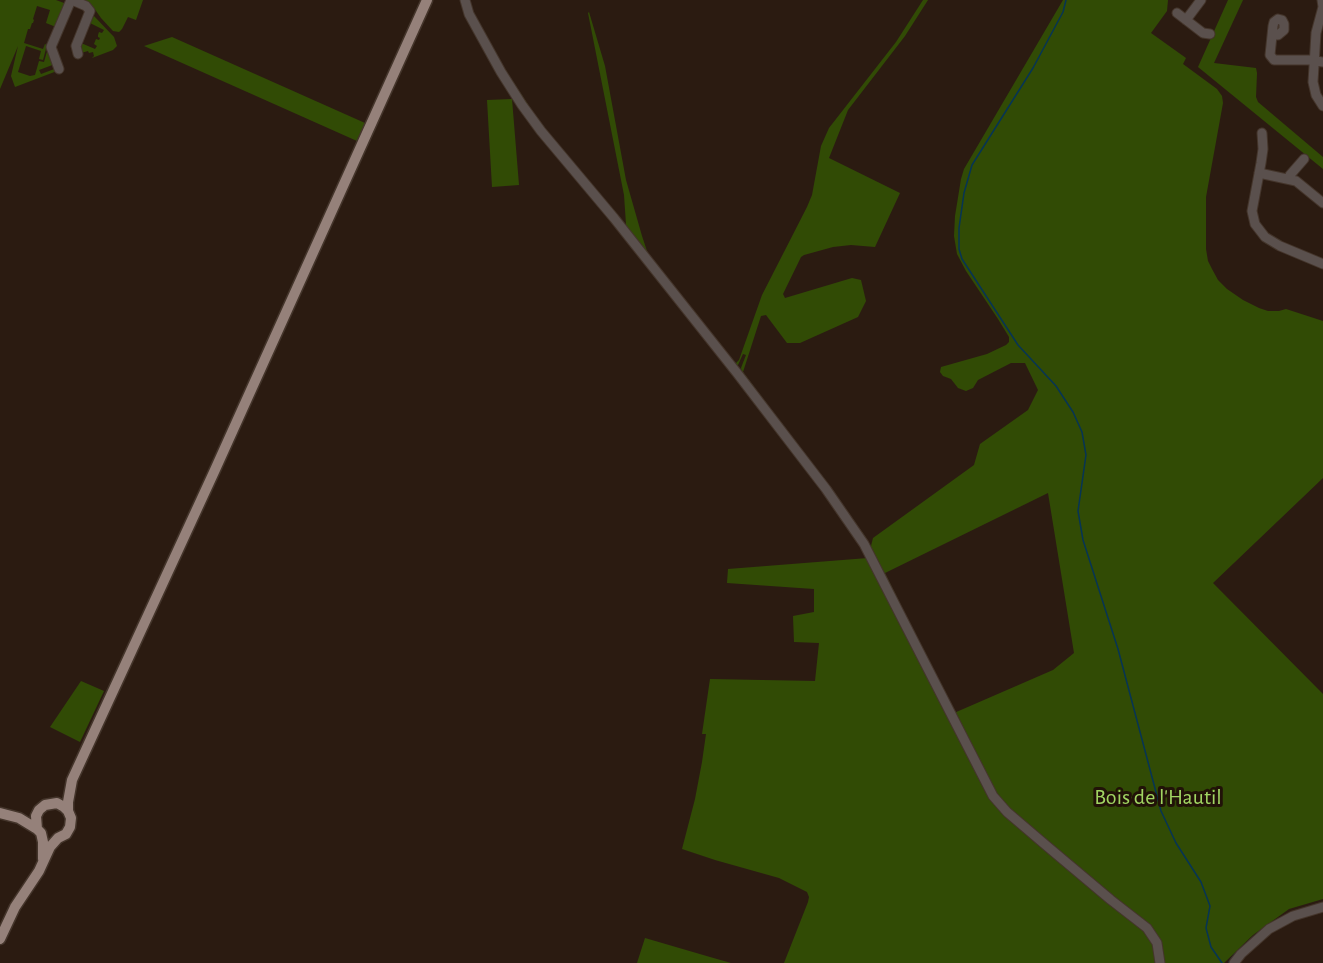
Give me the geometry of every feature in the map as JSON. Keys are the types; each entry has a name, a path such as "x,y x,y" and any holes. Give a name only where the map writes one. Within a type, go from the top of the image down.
{"main road":[{"path":"53,803 72,780 428,0"},
{"path":"68,811 72,780"},
{"path":"0,939 15,907 35,878 50,847 58,838 66,834 71,818 63,806 53,803 45,805 33,814 5,813"},
{"path":"38,812 36,819 43,846 41,865"},
{"path":"5,813 23,820 50,838 58,838"}],"street":[{"path":"59,69 51,46 72,0 90,10 76,46 78,54"},
{"path":"465,0 469,14 501,72 541,131 737,372 826,489 864,544 993,796 1007,812 1147,928 1157,943 1160,963"},
{"path":"1186,20 1201,0"},
{"path":"1322,0 1323,5 1316,33 1319,61 1313,86 1323,106"},
{"path":"1177,13 1203,33 1210,34"},
{"path":"1272,35 1270,55 1274,60 1319,61"},
{"path":"1262,133 1263,149 1252,211 1257,229 1280,246 1323,264"},
{"path":"1289,179 1305,159"},
{"path":"1259,173 1296,181 1323,203"},
{"path":"1234,963 1269,929 1293,916 1323,907"}],"green space":[{"path":"0,0 56,0 64,3 56,27 46,23 50,10 37,6 33,23 28,29 24,43 43,49 45,44 47,45 43,60 39,59 41,51 26,46 18,72 30,76 35,75 39,61 44,62 48,48 55,64 39,70 41,74 57,68 57,71 15,87 11,76 18,46 0,89"},
{"path":"79,0 143,0 136,20 128,17 119,32 113,31 94,8"},
{"path":"466,0 470,0 471,7 499,60 544,129 624,226 626,224 624,195 589,12 605,66 626,180 648,254 735,364 739,360 762,295 812,195 821,146 829,128 896,42 923,0 928,0 905,36 848,110 829,158 900,193 875,247 851,245 833,247 804,255 783,294 785,298 852,278 861,280 866,301 858,317 800,343 787,343 766,315 761,316 743,372 867,541 743,376 741,368 746,355 743,354 738,365 734,365 542,130 502,69 471,14"},
{"name":"Bois de l'Hautil","path":"1063,0 1168,0 1167,11 1151,33 1186,58 1183,64 1217,89 1222,96 1223,103 1206,197 1208,261 1218,280 1243,300 1268,311 1286,309 1323,321 1323,478 1213,583 1323,694 1323,899 1289,909 1253,935 1224,963 784,963 808,902 807,892 779,878 682,849 702,762 706,734 702,734 710,679 815,681 819,643 794,642 793,616 814,612 814,589 727,583 728,569 868,558 873,538 974,465 980,444 1028,410 1038,390 1025,363 1011,363 978,380 973,388 966,391 958,388 951,379 940,372 941,367 987,354 1009,342 1009,337 957,254 954,236 955,216 964,169","holes":["1048,493 1074,653 1053,670 954,713 885,573"]},
{"path":"1228,0 1243,0 1214,63 1256,68 1258,102 1323,157 1323,169 1198,67"},
{"path":"94,16 114,37 117,46 113,50 92,58 93,52 81,53 79,48 81,43 95,49 97,46 94,44 96,39 100,38 98,37 99,32 102,33 104,30 90,23"},
{"path":"172,37 365,123 357,141 144,46"},
{"path":"512,99 519,185 492,187 487,100"},
{"path":"81,681 104,691 80,742 50,727"},
{"path":"645,938 710,957 731,963 637,963"}],"waterway":[{"path":"1066,0 1063,12 1033,68 972,165 964,193 959,228 959,249 962,259 1018,345 1056,386 1073,412 1082,432 1086,455 1078,511 1083,540 1118,649 1161,811 1176,843 1201,882 1210,906 1206,928 1211,947 1222,963"},
{"path":"1239,950 1259,932"},
{"path":"1229,962 1235,954"}]}
